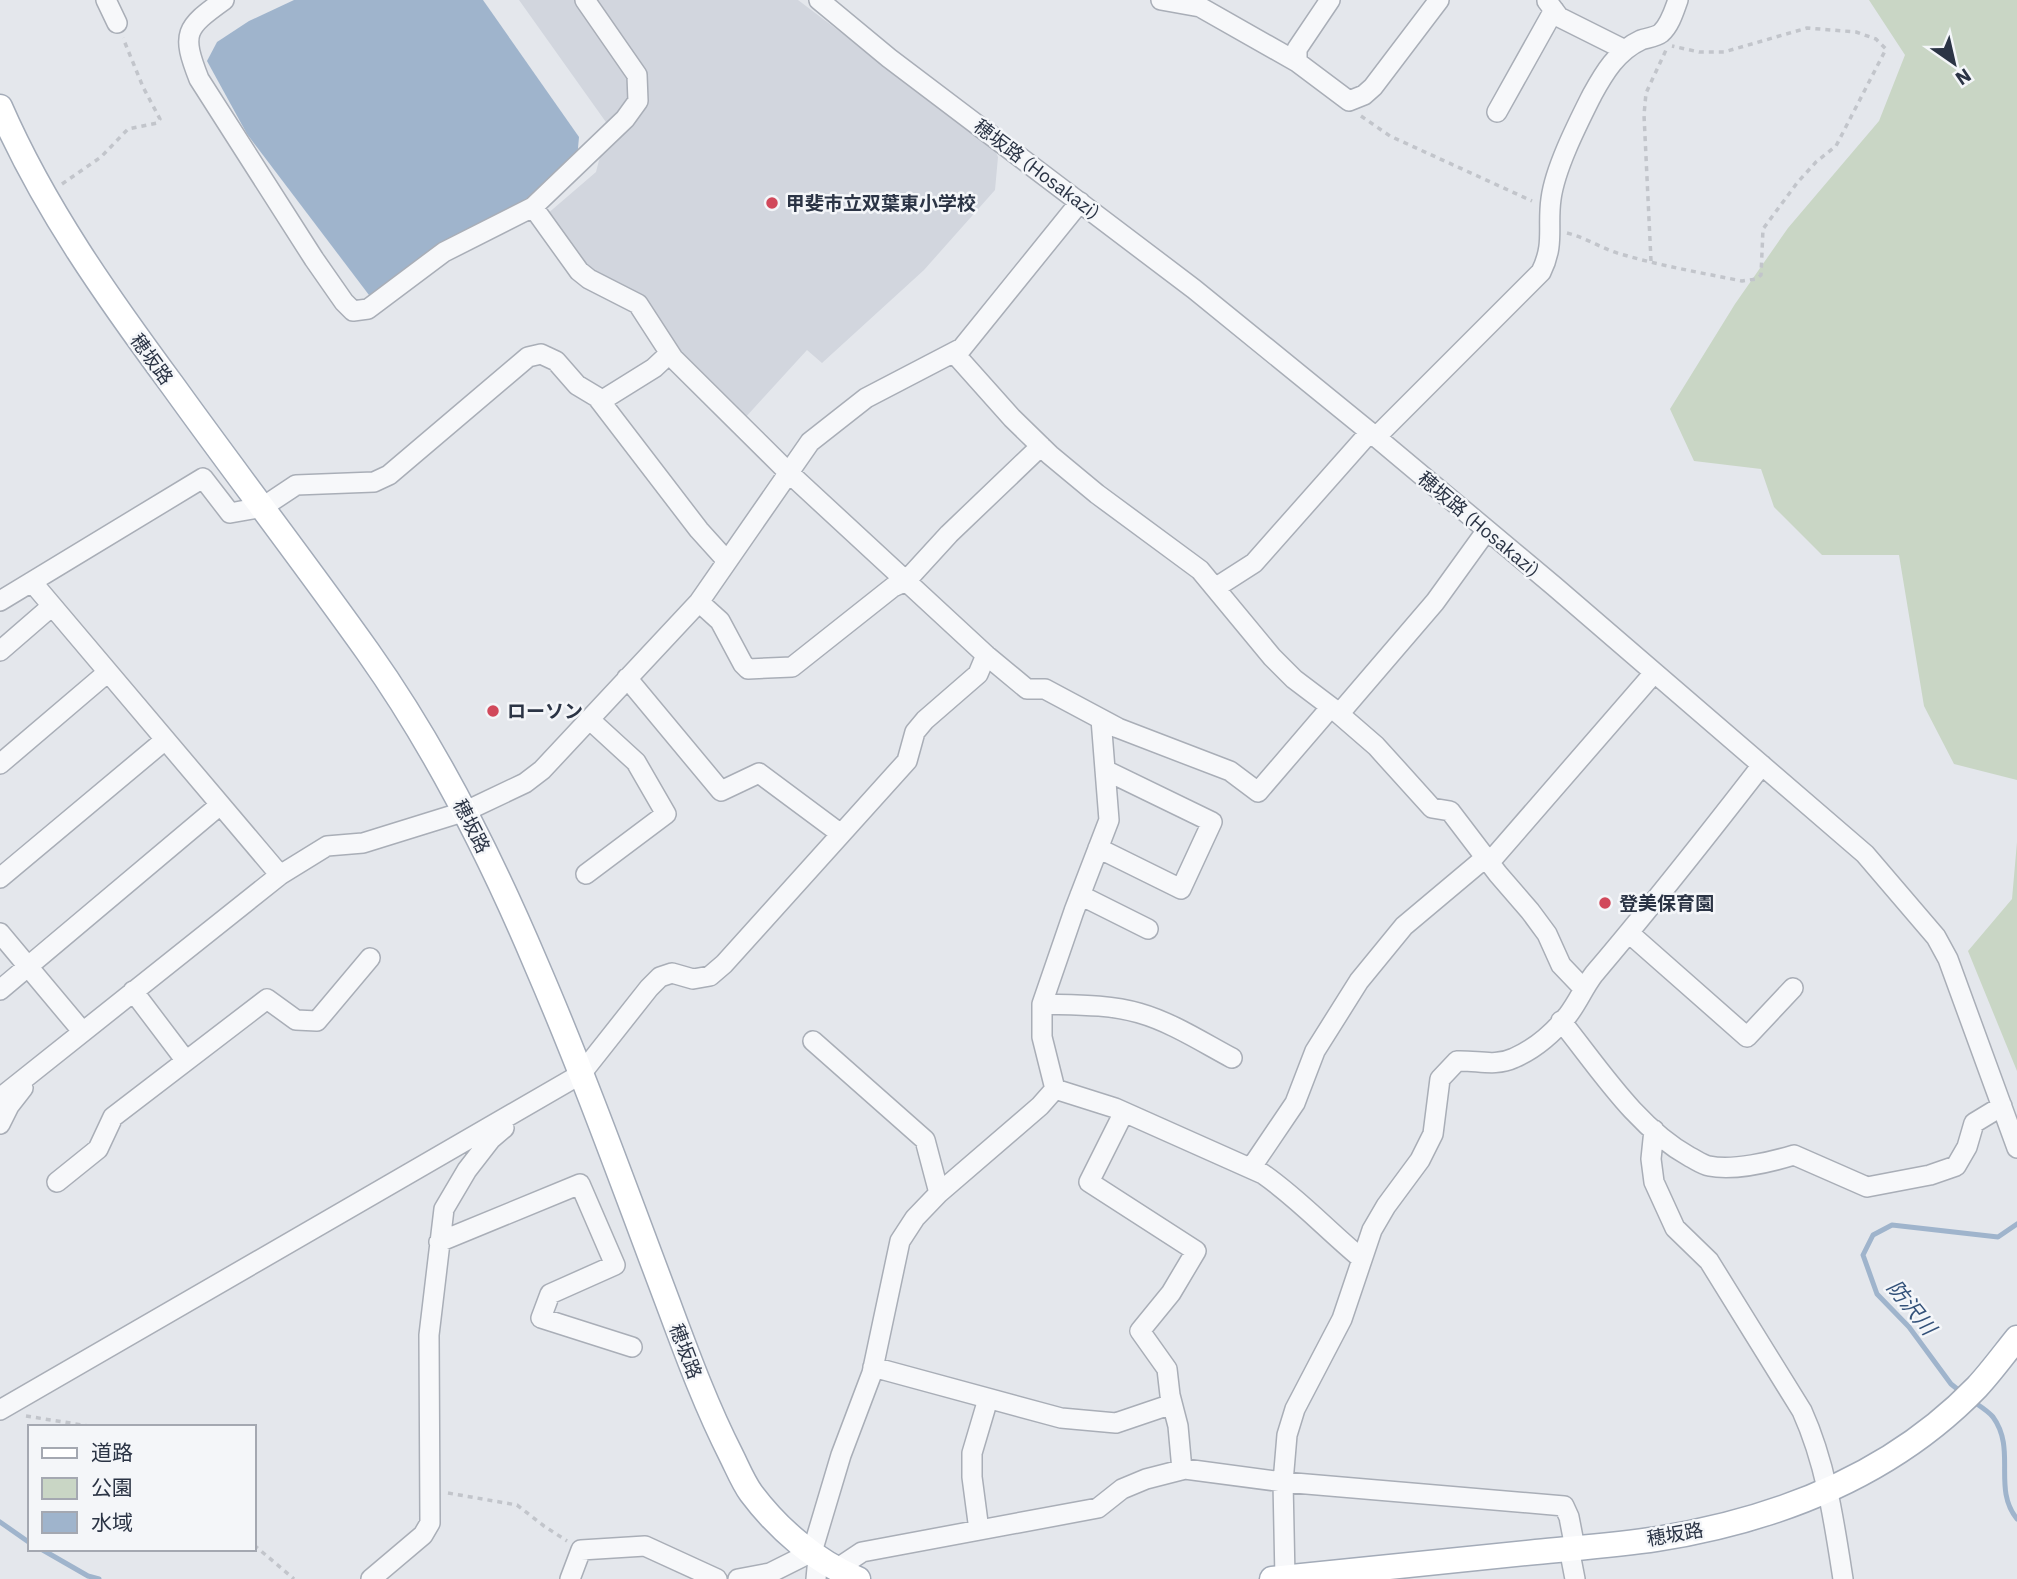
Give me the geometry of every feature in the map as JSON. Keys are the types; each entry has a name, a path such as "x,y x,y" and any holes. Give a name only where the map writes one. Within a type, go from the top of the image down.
{"main road":[{"name":"穂坂路","path":"0,107 45,196 80,255 126,323 371,656 466,811 537,965 718,1429 750,1491 783,1530 820,1564 858,1579"},
{"name":"穂坂路","path":"1279,1578 1657,1539 1743,1521 1788,1507 1829,1490 1884,1461 1926,1432 1966,1396 2017,1338"}],"street":[{"path":"106,0 117,23"},
{"path":"223,0 194,22 188,40 199,79 314,259 353,311 368,309 444,252 533,207 625,120 638,101 637,75 585,0"},
{"name":"穂坂路 (Hosakazi)","path":"819,0 889,58 1194,289 1373,435 1865,854 1936,937 1948,959 2017,1148"},
{"path":"1161,0 1200,7 1297,62 1349,101 1364,95 1373,87 1439,0"},
{"path":"1297,62 1297,49 1330,0"},
{"path":"1215,588 1254,563 1373,435 1541,272 1549,256 1555,178 1593,94 1610,64 1625,50 1641,40 1660,34 1678,0"},
{"path":"1497,112 1550,5 1559,18 1625,50"},
{"path":"0,1098 280,875 327,846 363,844 466,811 525,783 542,770 699,602 810,442 866,398 962,348 1080,202"},
{"path":"533,207 579,271 589,279 638,304 670,353 788,472 986,655 1027,689 1045,688 1118,729 1230,771 1258,792 1435,602 1487,530"},
{"path":"600,401 654,368 670,353"},
{"path":"954,353 1041,446 1097,494 1177,550 1200,570 1294,680 1335,710 1376,746 1432,808 1450,811 1547,934 1561,965 1583,988"},
{"path":"0,601 203,478 230,513 263,507 296,485 374,482 389,475 528,357 541,354 556,361 577,385 597,397 699,530 727,561"},
{"path":"699,602 720,621 748,669 792,667 893,587 906,581 949,534 1041,446"},
{"path":"32,582 280,875"},
{"path":"0,650 52,606"},
{"path":"7,1412 581,1074 660,977 672,973 692,979 710,976 724,964 907,761 915,732 978,674 986,655"},
{"path":"0,764 108,672"},
{"path":"1251,1168 1295,1103 1315,1051 1359,981 1404,926 1487,861 1654,673"},
{"path":"627,678 721,791 759,773 841,834"},
{"path":"586,874 666,814 636,762 589,719"},
{"path":"1055,1089 1042,1037 1042,1003 1109,820 1101,719"},
{"path":"0,878 165,740"},
{"path":"1279,1578 1287,1435 1295,1409 1342,1319 1372,1230 1420,1160 1433,1134 1440,1079 1457,1062 1475,1060 1497,1064 1516,1057 1548,1035 1570,1013 1583,988 1670,884 1762,765"},
{"path":"1098,848 1181,889 1212,821 1105,770"},
{"path":"0,990 220,804"},
{"path":"1080,895 1148,929"},
{"path":"0,933 82,1031"},
{"path":"1629,933 1747,1037 1793,988"},
{"path":"57,1182 98,1149 113,1117 267,999 296,1020 317,1021 370,958"},
{"path":"133,991 186,1061"},
{"path":"1042,1003 1098,1006 1139,1013 1180,1030 1232,1058"},
{"path":"1562,1021 1633,1110 1675,1149 1708,1166 1775,1161 1794,1155 1867,1187 1930,1175 1956,1166 1967,1147 1974,1123 2002,1106"},
{"path":"813,1041 925,1140 939,1193"},
{"path":"0,1124 9,1106 38,1067"},
{"path":"1055,1089 1124,1112 1251,1168 1283,1188 1362,1259"},
{"path":"820,1564 841,1455 873,1367 900,1241 915,1218 939,1193 1040,1106 1055,1089"},
{"path":"380,1577 424,1535 430,1523 429,1335 444,1209 467,1170 491,1139 533,1102"},
{"path":"1124,1112 1089,1182 1196,1251 1171,1293 1140,1331 1167,1369 1178,1426 1182,1470"},
{"path":"1654,1130 1651,1159 1654,1182 1675,1228 1709,1261 1802,1411 1811,1430 1829,1490 1843,1579"},
{"path":"439,1242 580,1184 615,1265 550,1294 541,1318 632,1347"},
{"path":"873,1367 1060,1418 1116,1423 1172,1404"},
{"path":"979,1531 972,1477 972,1453 988,1399"},
{"path":"738,1579 820,1564 862,1552 1098,1508 1122,1489 1146,1479 1182,1470 1283,1482 1564,1506 1569,1517 1575,1579"},
{"path":"570,1579 580,1550 645,1546 717,1579"}],"path":[{"path":"45,196 101,157 128,129 157,123 160,119 143,87 117,23"},
{"path":"1349,101 1355,113 1390,136 1601,248 1651,262 1742,281 1756,279 1761,275 1763,229 1797,183 1816,162 1836,146 1886,50 1876,39 1856,32 1807,28 1724,52 1699,52 1667,44 1666,53 1646,93 1644,115 1651,262"},
{"path":"7,1412 84,1425"},
{"path":"430,1490 517,1505 580,1550"},
{"path":"256,1547 294,1579"}],"shaded area":[{"name":"甲斐市立双葉東小学校","path":"519,0 798,0 994,148 998,157 995,190 924,270 822,363 807,350 744,419 676,352 643,298 586,270 546,215 596,172 608,125"}],"green space":[{"path":"1869,0 2017,0 2017,780 1954,764 1924,706 1899,555 1822,555 1774,507 1761,469 1694,461 1670,409 1735,304 1788,228 1879,121 1905,55"},
{"path":"2017,842 2017,1071 1968,951 2012,899"}],"water":[{"path":"294,0 483,0 579,137 577,159 527,201 372,299 247,134 207,61 217,42 249,21"}],"waterway":[{"name":"防沢川","path":"1961,1392 1951,1384 1909,1327 1877,1294 1863,1255 1873,1235 1892,1225 1998,1237 2017,1224"},
{"path":"1971,1400 1991,1414 2000,1430 2005,1456 2006,1495 2017,1519"},
{"path":"0,1522 28,1542"},
{"path":"44,1551 88,1576 99,1579"}],"place":[{"name":"甲斐市立双葉東小学校","path":"772,203"},
{"name":"ローソン","path":"493,711"},
{"name":"登美保育園","path":"1605,903"}]}
